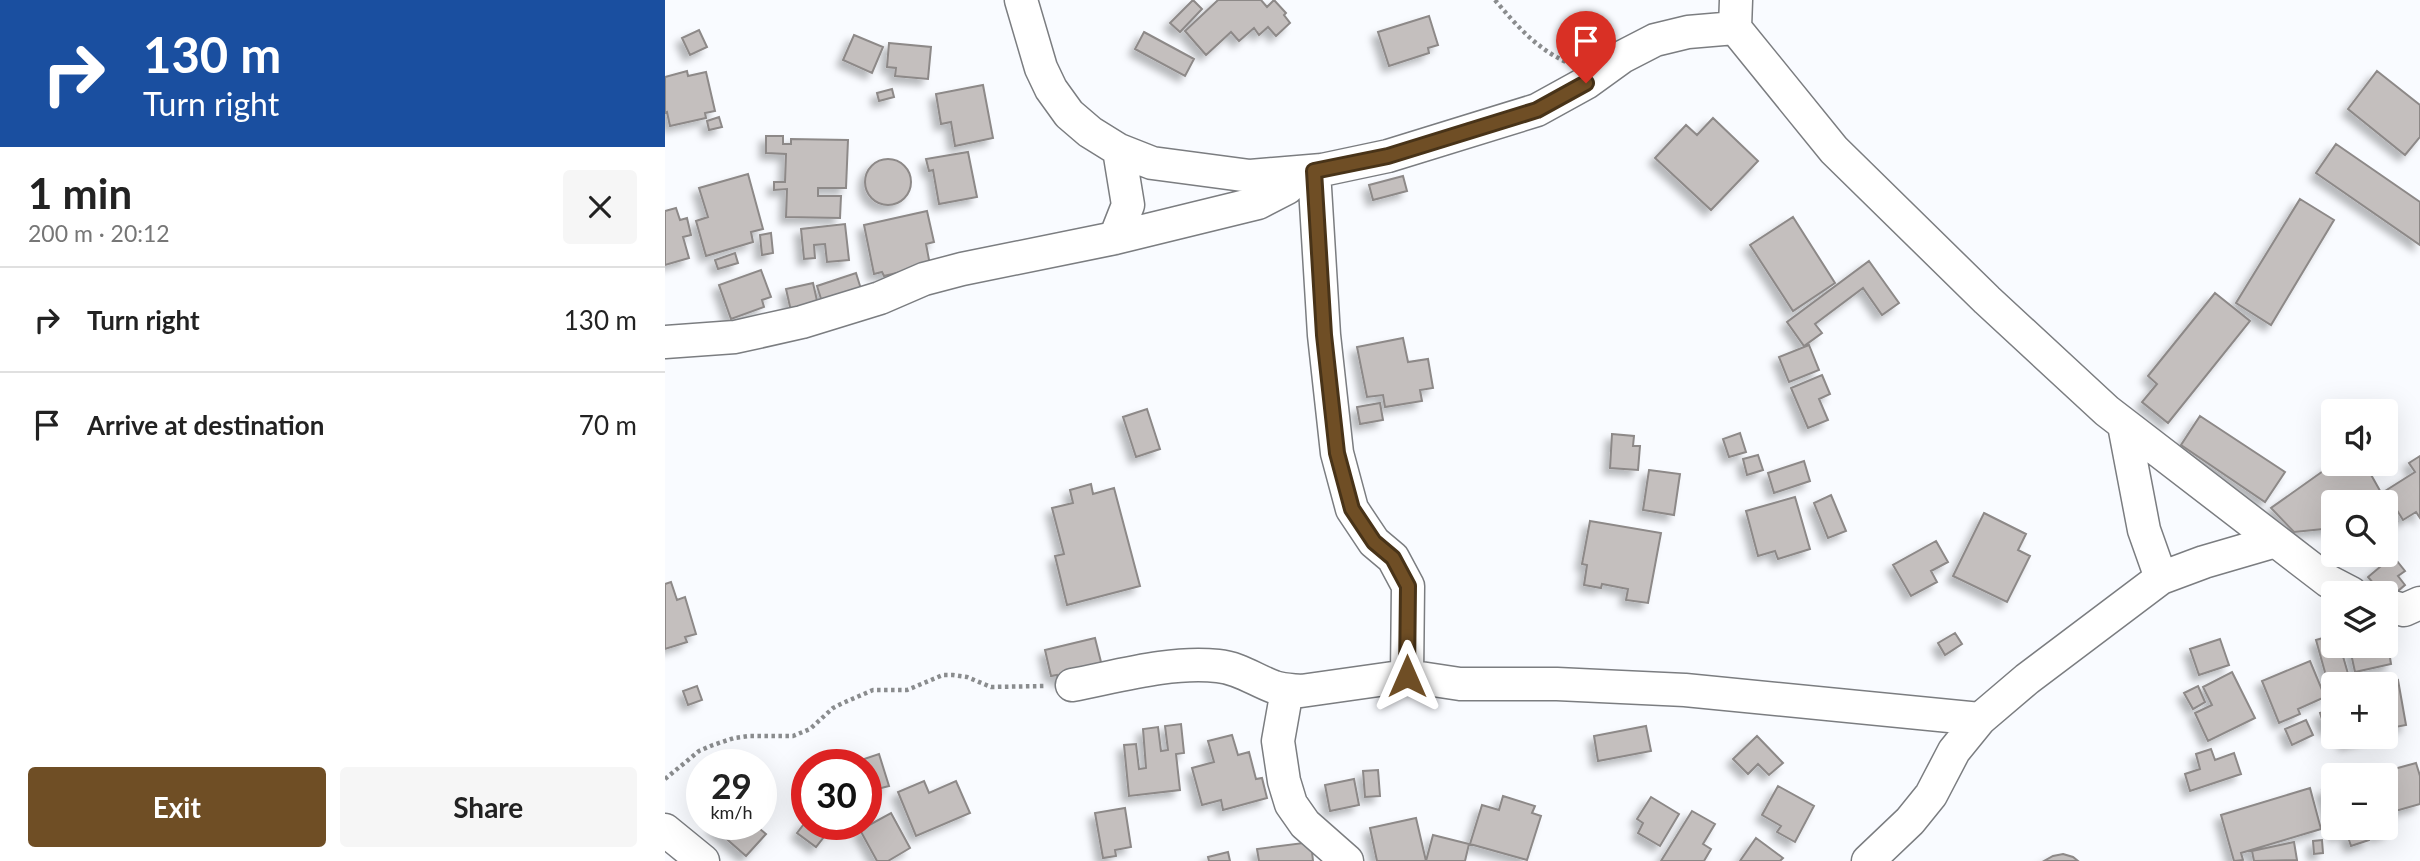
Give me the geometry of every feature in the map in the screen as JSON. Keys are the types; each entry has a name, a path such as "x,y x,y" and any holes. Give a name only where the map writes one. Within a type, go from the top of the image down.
{"street":[{"path":"1023,1 1041,68 1051,89 1069,114 1090,132 1119,150 1152,163 1250,176 1308,172 1388,156 1537,110 1622,57 1655,40 1708,30 1735,14 1834,150 1987,300 2107,411 2328,581"},
{"path":"1115,239 1128,205 1119,150"},
{"path":"665,342 735,337 880,298 924,279 1115,239 1258,203 1287,188 1308,172"},
{"path":"1308,172 1337,453 1352,509 1374,542 1393,558 1408,586 1407,676"},
{"path":"2124,425 2144,530 2161,578"},
{"path":"1875,858 1931,794 1954,751 1980,719 2027,679 2161,578 2276,541"},
{"path":"2398,608 2404,610 2420,603"},
{"path":"1072,685 1171,667 1217,666 1237,670 1274,687 1301,691 1407,676 1460,684 1557,684 1685,690 1980,719"},
{"path":"1287,690 1278,741 1284,781 1291,804 1305,824 1347,861"},
{"path":"665,830 703,861"}],"path":[{"path":"1495,0 1514,23 1546,53 1595,76"},
{"path":"665,779 706,748 734,738 793,736 810,729 833,708 873,690 907,690 943,676 953,675 967,677 991,687 1072,685"}],"building":[{"path":"1193,0 1202,9 1180,32 1170,23"},
{"path":"1218,0 1261,0 1267,7 1274,0 1286,13 1284,15 1290,23 1276,36 1268,27 1259,35 1254,28 1239,41 1231,32 1206,55 1185,31"},
{"path":"1429,16 1438,45 1428,48 1429,53 1389,66 1378,32"},
{"path":"699,30 707,47 690,55 682,38"},
{"path":"1144,32 1194,59 1185,76 1135,49"},
{"path":"854,35 883,47 872,73 843,60"},
{"path":"889,43 931,47 928,79 895,76 896,68 887,67"},
{"path":"687,71 688,76 706,72 715,111 705,113 706,118 670,126 667,112 665,113 665,77"},
{"path":"2377,71 2420,105 2420,137 2405,155 2348,109"},
{"path":"983,85 993,138 955,146 951,122 941,124 936,94"},
{"path":"892,89 894,97 879,101 877,93"},
{"path":"719,117 722,127 709,130 707,121"},
{"path":"1713,118 1758,161 1711,210 1655,158 1686,125 1697,135"},
{"path":"766,136 783,136 783,144 791,144 791,139 848,140 846,188 818,188 818,196 841,196 840,218 786,217 787,189 774,190 774,182 785,182 786,154 766,153"},
{"path":"2336,144 2420,202 2420,245 2316,173"},
{"path":"968,152 977,197 939,204 933,170 929,171 926,159"},
{"path":"888,159 904,166 911,182 904,198 888,205 872,198 865,182 872,166"},
{"path":"748,174 763,229 751,232 753,242 706,256 696,221 708,217 699,188"},
{"path":"1403,176 1407,191 1373,200 1369,185"},
{"path":"2300,199 2334,220 2271,325 2236,303"},
{"path":"676,208 680,220 687,218 691,235 683,237 689,258 665,265 665,211"},
{"path":"927,211 934,242 926,244 930,265 884,276 882,272 874,274 864,225"},
{"path":"1793,217 1835,283 1793,311 1750,245"},
{"path":"845,224 849,260 827,262 825,244 814,245 815,258 804,259 801,229"},
{"path":"771,233 773,253 762,255 760,235"},
{"path":"735,253 738,263 718,269 715,260"},
{"path":"1869,261 1899,303 1882,315 1863,288 1815,324 1822,333 1804,346 1787,322"},
{"path":"761,270 771,297 762,300 764,307 731,319 719,285"},
{"path":"856,273 861,289 822,302 817,286"},
{"path":"813,283 818,305 791,311 786,289"},
{"path":"2215,293 2250,321 2168,423 2142,402 2157,384 2148,376"},
{"path":"1403,338 1408,362 1428,359 1433,388 1420,390 1422,401 1385,407 1383,395 1367,397 1357,347"},
{"path":"1809,345 1819,370 1789,382 1779,357"},
{"path":"1822,375 1830,394 1819,399 1828,420 1808,428 1791,388"},
{"path":"1380,403 1383,420 1360,424 1357,407"},
{"path":"1147,409 1160,449 1136,457 1123,417"},
{"path":"2200,416 2285,472 2265,502 2181,445"},
{"path":"1740,433 1746,452 1729,457 1723,439"},
{"path":"1612,434 1634,436 1633,446 1640,446 1638,470 1610,468"},
{"path":"1758,455 1763,470 1747,475 1743,459"},
{"path":"2420,456 2420,518 2416,512 2403,520 2398,512 2398,490 2387,490 2415,472 2409,463"},
{"path":"1804,461 1810,481 1774,493 1768,473"},
{"path":"1649,470 1680,474 1674,515 1643,510"},
{"path":"2321,473 2321,476 2372,476 2380,490 2321,490 2321,529 2294,532 2271,508"},
{"path":"1091,484 1093,494 1114,488 1140,586 1067,605 1055,556 1064,554 1052,508 1073,503 1070,490"},
{"path":"1831,495 1846,531 1828,538 1814,503"},
{"path":"1795,497 1810,549 1778,559 1775,551 1758,556 1746,511"},
{"path":"1984,513 2026,534 2018,550 2030,556 2007,602 1953,576"},
{"path":"1590,521 1661,533 1648,603 1626,600 1628,589 1602,584 1601,588 1584,585 1587,565 1582,564"},
{"path":"1936,541 1948,562 1931,571 1937,582 1911,596 1893,565"},
{"path":"2398,562 2405,571 2398,576 2405,585 2398,591 2398,581 2371,581 2368,577 2380,567 2398,567"},
{"path":"671,582 677,600 685,597 696,634 685,637 687,642 665,649 665,584"},
{"path":"1955,633 1962,644 1945,655 1938,643"},
{"path":"1095,638 1103,670 1059,681 1057,675 1051,676 1045,650"},
{"path":"2220,639 2229,665 2199,675 2190,649"},
{"path":"2321,639 2321,658 2316,640"},
{"path":"2321,658 2343,658 2348,672 2325,672"},
{"path":"2352,658 2390,658 2391,664 2355,672"},
{"path":"2310,661 2321,687 2321,699 2298,709 2300,714 2279,723 2262,681"},
{"path":"2232,672 2255,718 2208,741 2195,713 2212,705 2203,687"},
{"path":"2398,680 2406,725 2398,727"},
{"path":"697,686 702,700 688,705 683,691"},
{"path":"2198,686 2205,702 2193,709 2184,693"},
{"path":"2306,720 2313,735 2292,745 2285,729"},
{"path":"1181,724 1184,753 1176,754 1180,790 1129,796 1124,745 1136,744 1139,769 1146,768 1143,729 1158,727 1161,751 1168,750 1165,726"},
{"path":"1646,726 1651,751 1598,761 1594,736"},
{"path":"1232,735 1238,755 1249,752 1256,779 1262,778 1267,798 1223,810 1221,800 1202,805 1192,768 1214,762 1208,741"},
{"path":"1757,736 1783,763 1769,775 1758,764 1748,774 1733,759"},
{"path":"2211,749 2215,760 2234,753 2241,774 2190,791 2185,774 2200,769 2196,754"},
{"path":"2416,763 2420,776 2420,804 2398,810 2398,768"},
{"path":"882,764 889,786 882,788"},
{"path":"1378,770 1380,796 1365,797 1363,771"},
{"path":"1354,779 1359,805 1330,811 1325,785"},
{"path":"924,781 929,793 956,781 970,813 916,836 898,792"},
{"path":"1778,786 1814,806 1795,842 1777,832 1781,826 1762,815"},
{"path":"2310,788 2321,829 2241,853 2243,860 2234,861 2221,815"},
{"path":"1503,796 1535,806 1532,813 1541,816 1527,860 1470,844 1482,805 1499,810"},
{"path":"1651,797 1679,814 1660,846 1638,833 1643,823 1637,819"},
{"path":"1125,808 1131,847 1115,850 1116,856 1103,858 1095,813"},
{"path":"1692,811 1715,824 1703,844 1711,849 1704,861 1661,861"},
{"path":"891,813 910,848 888,861 877,861 865,840 882,840 882,818"},
{"path":"1416,818 1426,861 1377,861 1370,828"},
{"path":"1433,835 1469,844 1465,861 1426,861"},
{"path":"1756,838 1783,858 1780,861 1740,861"},
{"path":"728,840 761,840 746,856"},
{"path":"806,840 821,840 816,847"},
{"path":"2322,840 2323,853 2314,854 2313,841"},
{"path":"2349,840 2369,840 2351,846"},
{"path":"1311,842 1313,861 1259,861 1257,849"},
{"path":"2294,842 2297,860 2254,861 2252,851"},
{"path":"1228,852 1230,861 1209,861 1208,857"},
{"path":"2063,854 2078,861 2044,861 2053,856"}],"route":[{"path":"1407,676 1408,586 1393,558 1374,542 1352,509 1337,453 1324,335 1314,171 1388,156 1537,110 1586,83"}]}
